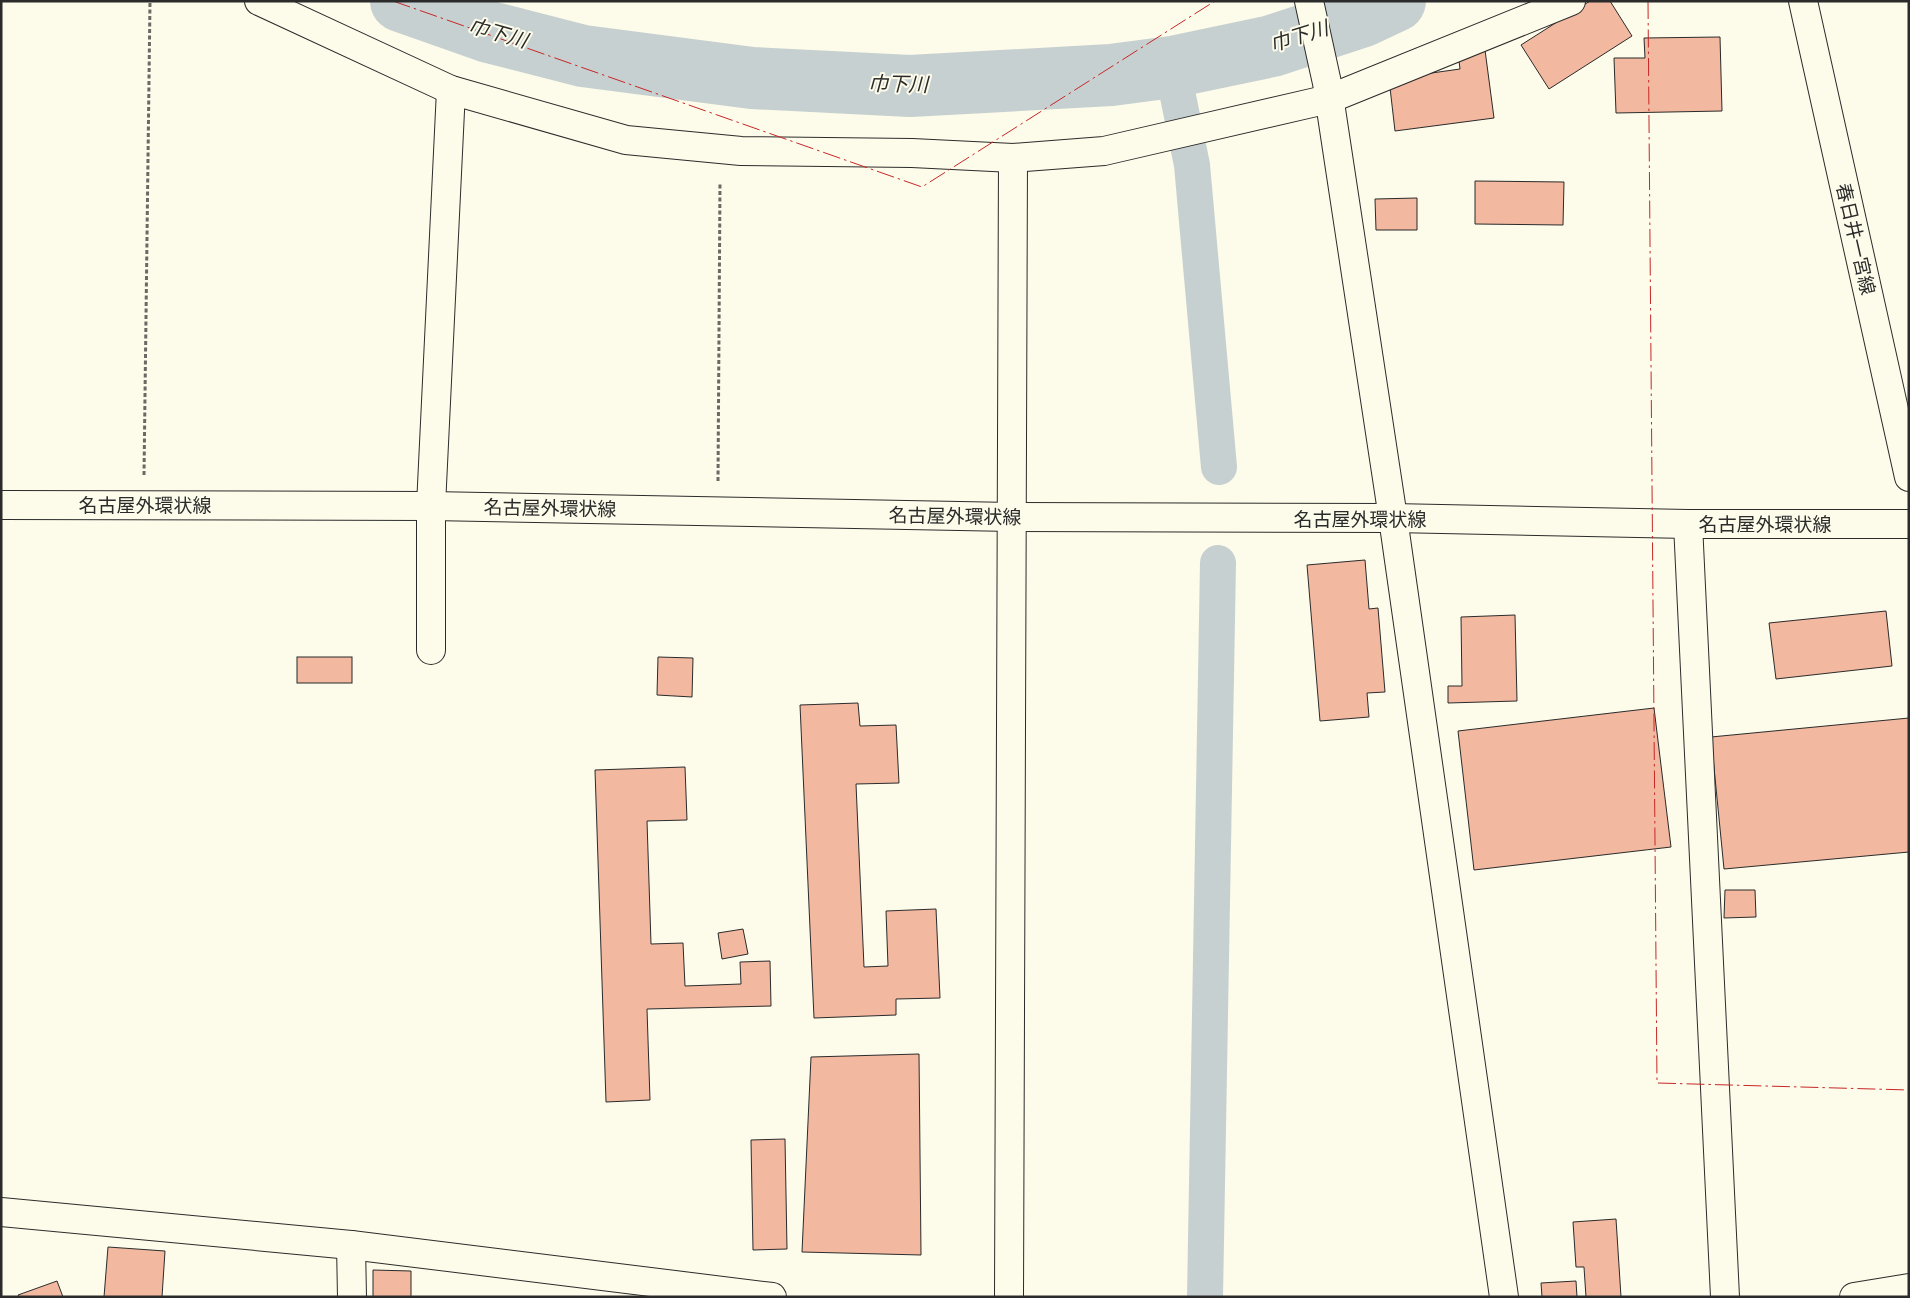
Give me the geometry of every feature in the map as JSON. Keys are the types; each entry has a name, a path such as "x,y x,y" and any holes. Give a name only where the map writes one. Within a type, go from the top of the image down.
{"street":[{"path":"259,1 451,90 626,140 741,151 912,153 1013,158 1104,151 1205,128 1328,91 1571,1"},
{"path":"1308,1 1328,91 1393,518 1504,1297"},
{"name":"春日井一宮線","path":"1803,1 1909,477"},
{"path":"431,650 431,506 451,90"},
{"path":"1010,1297 1013,158"},
{"name":"名古屋外環状線","path":"1,505 431,506 1012,517 1393,518 1688,524 1909,524"},
{"path":"1688,524 1725,1297"},
{"path":"1,1212 351,1245 772,1297"},
{"path":"351,1245 352,1297"},
{"path":"1854,1297 1909,1288"}],"path":[{"path":"143,505 150,1"},
{"path":"718,512 720,182"}],"building":[{"path":"1590,1 1610,1 1632,36 1549,89 1521,45"},
{"path":"1720,37 1722,111 1616,113 1614,58 1645,58 1644,38"},
{"path":"1485,50 1494,118 1395,131 1389,79 1460,69 1458,53"},
{"path":"1475,181 1564,182 1563,225 1475,224"},
{"path":"1417,198 1417,230 1376,230 1375,199"},
{"path":"1365,560 1369,609 1378,608 1385,692 1367,693 1369,717 1320,721 1307,565"},
{"path":"1886,611 1892,666 1776,679 1769,623"},
{"path":"1515,615 1517,701 1448,703 1448,686 1462,686 1461,617"},
{"path":"297,657 352,657 352,683 297,683"},
{"path":"658,657 693,658 692,697 657,695"},
{"path":"858,703 860,726 896,725 899,783 856,784 864,967 888,966 886,911 936,909 940,998 896,999 896,1015 814,1018 800,705"},
{"path":"1654,708 1671,847 1474,870 1458,731"},
{"path":"1909,718 1909,852 1724,869 1711,737"},
{"path":"685,767 687,820 647,821 651,944 683,943 685,986 741,984 740,962 770,961 771,1006 647,1009 650,1100 606,1102 595,770"},
{"path":"1725,890 1755,890 1756,917 1724,918"},
{"path":"743,929 748,954 722,959 718,933"},
{"path":"919,1054 921,1255 802,1252 811,1057"},
{"path":"785,1139 787,1249 753,1250 751,1140"},
{"path":"1616,1219 1621,1297 1586,1297 1584,1267 1576,1267 1573,1222"},
{"path":"108,1247 165,1251 162,1297 104,1297"},
{"path":"373,1270 411,1271 411,1297 373,1297"},
{"path":"57,1281 63,1297 19,1297 18,1295"},
{"path":"1576,1281 1577,1297 1542,1297 1541,1283"}],"waterway":[{"name":"巾下川","path":"401,1 489,32 583,56 752,78 910,86 1111,75 1172,67 1272,46 1363,16 1395,1"},
{"path":"1172,67 1192,165 1219,467"},
{"path":"1205,1297 1218,563"}],"power":[{"path":"393,1 922,187 1215,1"},
{"path":"1648,1 1657,1083 1909,1090"}]}
